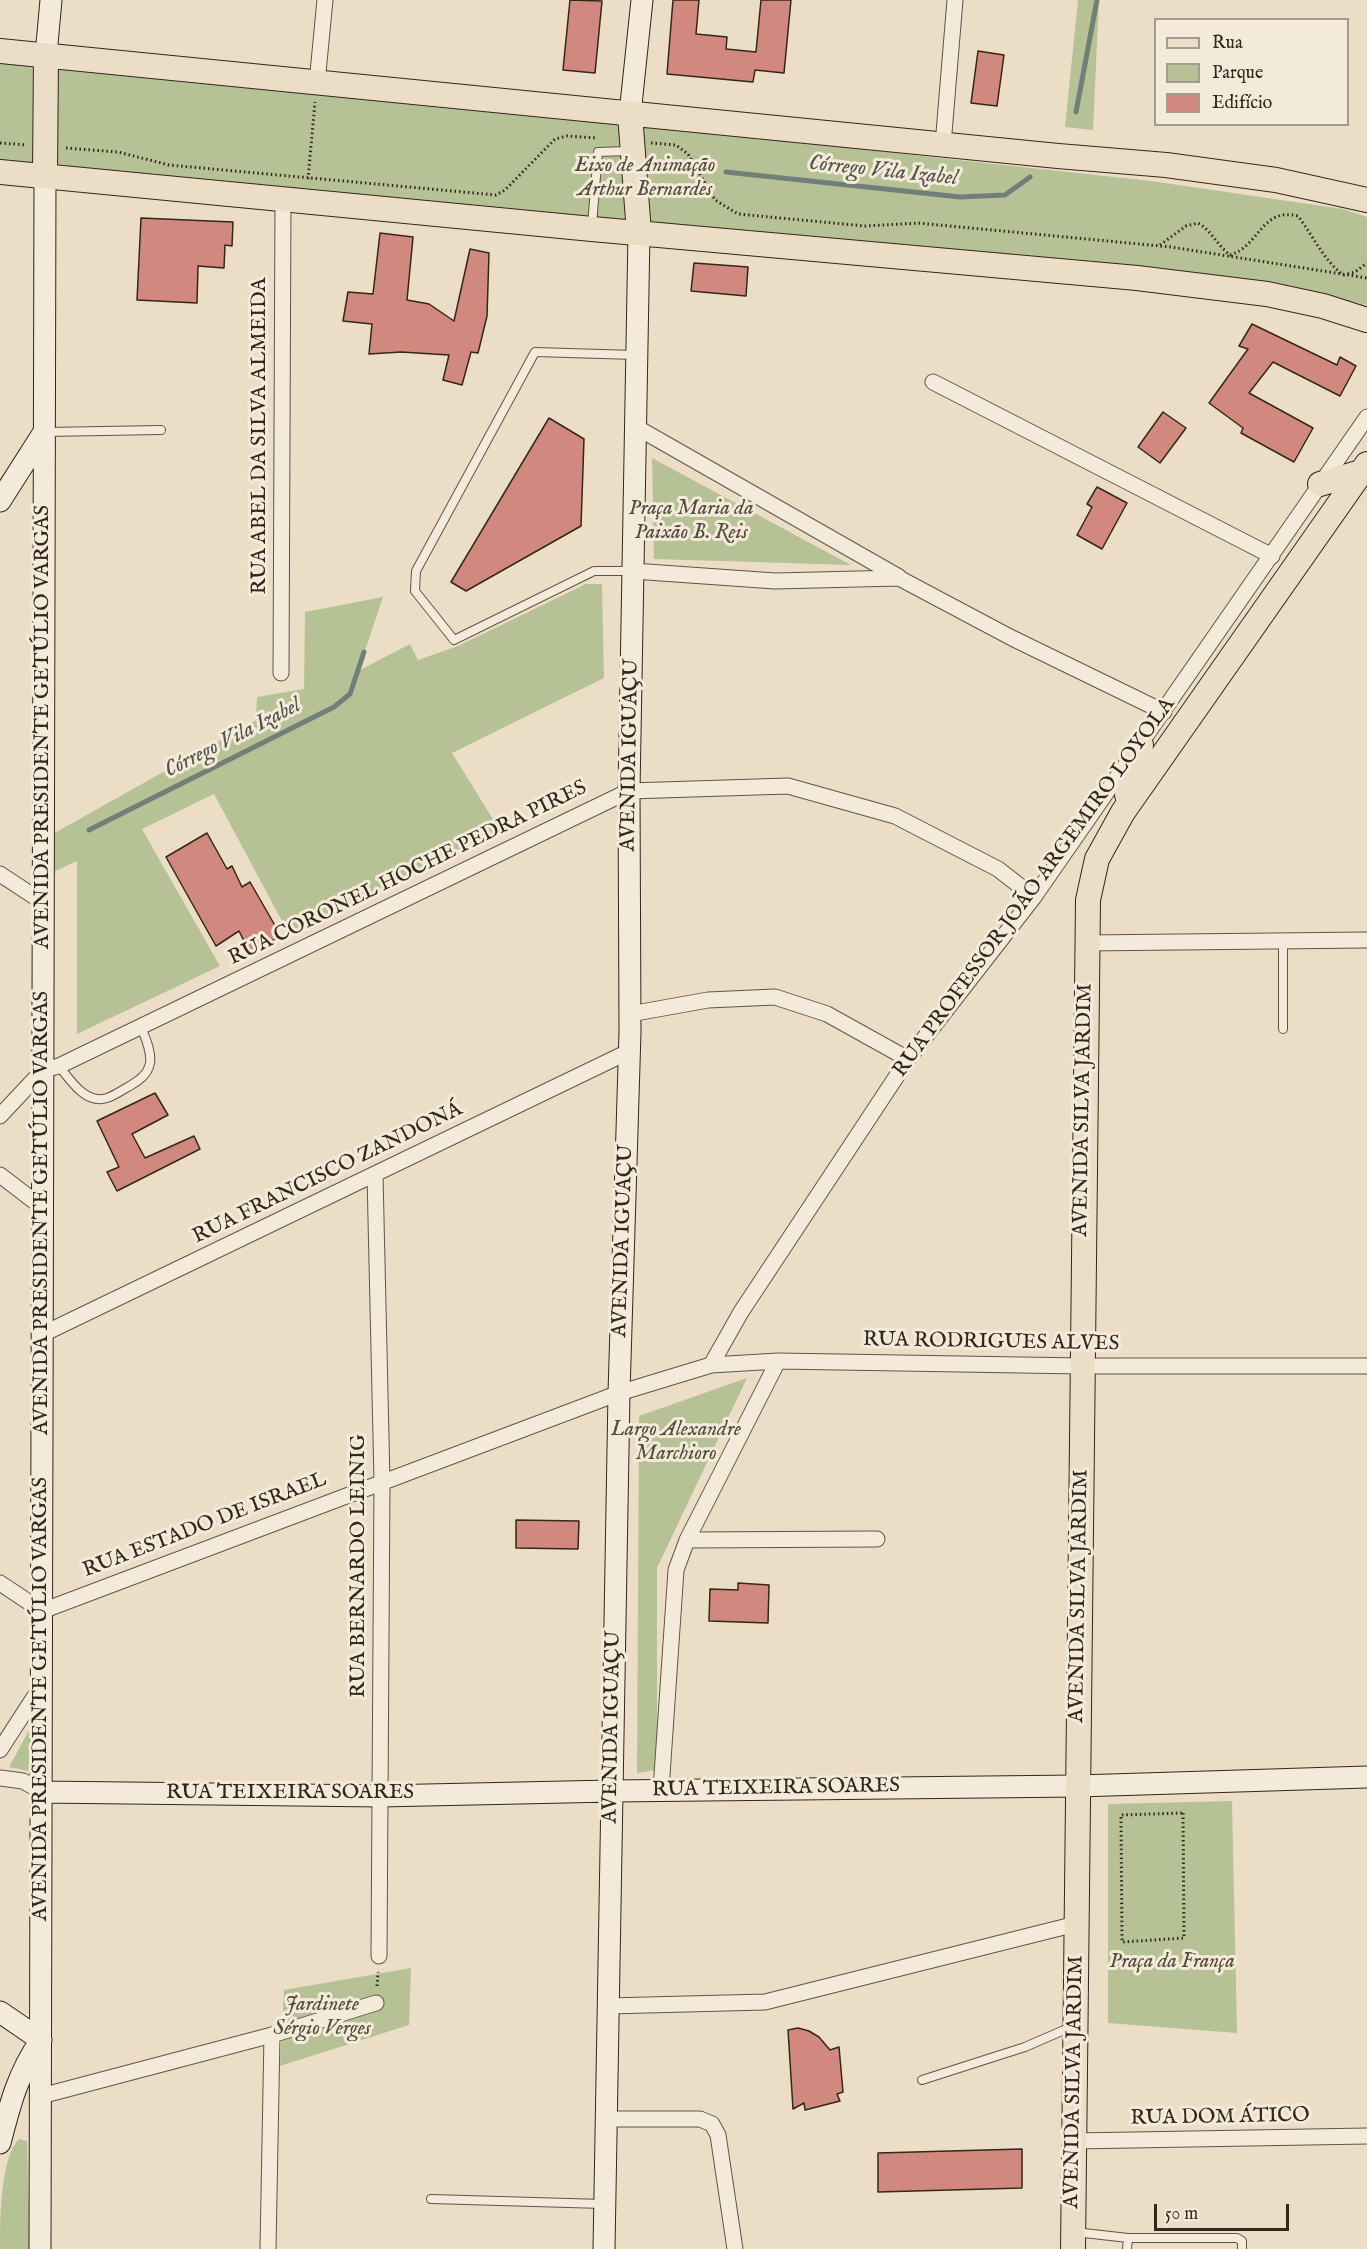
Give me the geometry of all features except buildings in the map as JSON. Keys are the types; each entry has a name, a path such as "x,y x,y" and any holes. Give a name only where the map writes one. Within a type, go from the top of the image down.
{"main road":[{"path":"45,176 46,55 51,0"},
{"path":"639,233 630,114 642,0"},
{"path":"0,51 1166,165 1276,180 1367,200"},
{"path":"0,172 299,193 592,229 1137,278 1267,294 1323,306 1367,320"},
{"name":"AVENIDA PRESIDENTE GETÚLIO VARGAS","path":"40,2249 43,1208 51,1068 44,903 45,176"},
{"name":"AVENIDA IGUAÇU","path":"604,2249 619,1393 630,1052 629,791 639,233"},
{"path":"0,501 45,432"},
{"path":"1320,484 1364,468"},
{"name":"RUA PROFESSOR JOÃO ARGEMIRO LOYOLA","path":"1086,943 1088,900 1097,859 1123,812 1364,468"},
{"path":"1123,812 1141,745"},
{"name":"AVENIDA SILVA JARDIM","path":"1073,2241 1086,943"},
{"name":"RUA TEIXEIRA SOARES","path":"42,1792 380,1796 661,1790 1078,1786 1367,1777"},
{"path":"0,2012 41,2040 22,2071 0,2143"},
{"path":"9,2108 41,2096"}],"street":[{"path":"317,83 325,0"},
{"path":"943,145 955,0"},
{"name":"RUA ABEL DA SILVA ALMEIDA","path":"281,673 299,193"},
{"path":"933,382 1272,556"},
{"name":"RUA PROFESSOR JOÃO ARGEMIRO LOYOLA","path":"711,1365 741,1312 908,1059 1034,897 1367,417"},
{"path":"636,427 899,578 1012,638 1164,712"},
{"path":"633,571 775,581 899,578"},
{"name":"RUA CORONEL HOCHE PEDRA PIRES","path":"51,1068 141,1027 629,791 788,786 895,816 998,869 1034,897"},
{"path":"0,874 44,903"},
{"path":"1086,943 1367,940"},
{"path":"630,1014 708,1000 775,997 827,1014 908,1059"},
{"name":"RUA FRANCISCO ZANDONÁ","path":"43,1334 630,1052"},
{"path":"0,1116 51,1068"},
{"path":"0,1175 43,1208"},
{"name":"RUA BERNARDO LEINIG","path":"375,1175 382,1481 379,1956"},
{"path":"661,1790 676,1570 687,1540 778,1361"},
{"name":"RUA RODRIGUES ALVES","path":"619,1393 711,1365 778,1361 1082,1366 1367,1366"},
{"name":"RUA ESTADO DE ISRAEL","path":"42,1611 619,1393"},
{"path":"687,1540 877,1539"},
{"path":"0,1583 42,1611"},
{"path":"0,1750 42,1685"},
{"path":"0,1778 23,1781 42,1792"},
{"path":"608,2006 765,2002 1076,1924"},
{"path":"41,2096 272,2035 376,2003"},
{"path":"268,2249 272,2035"},
{"path":"606,2119 700,2119 712,2124 718,2135 735,2249"},
{"name":"RUA DOM ÁTICO","path":"1074,2141 1367,2136"}],"lane":[{"path":"592,229 598,152 634,151"},
{"path":"633,571 594,571 454,640 415,591 416,571 535,352 637,355"},
{"path":"45,432 161,430"},
{"path":"1283,942 1283,1029"},
{"path":"51,1068 86,1095 97,1100 107,1098 140,1080 147,1071 151,1062 141,1027"},
{"path":"922,2080 1025,2047 1076,2026"},
{"path":"431,2199 605,2204"},
{"path":"1073,2241 1128,2238 1237,2238 1242,2241 1242,2249"},
{"path":"1127,2249 1128,2238"}],"path":[{"path":"299,193 317,83"},
{"path":"83,149 118,152 299,193 496,195 505,190 555,139 567,136 597,138"},
{"path":"0,143 17,144"},
{"path":"665,144 676,145 688,154 715,200 738,214 866,226 918,223 1159,246 1230,255 1367,278"},
{"path":"1230,255 1240,252 1251,242 1266,222 1285,213 1298,216 1324,256 1343,275"},
{"path":"1159,246 1186,226 1198,223 1209,229 1222,249 1230,255"},
{"path":"1343,275 1355,272 1367,263"},
{"path":"1183,1814 1184,1938 1122,1942 1121,1815 1183,1814"},
{"path":"376,2003 379,1956"}],"green space":[{"path":"1078,0 1099,0 1093,130 1065,127"},
{"name":"Eixo de Animação Arthur Bernardes","path":"0,60 677,127 1151,181 1343,209 1367,217 1367,305 1272,282 639,233 0,163"},
{"name":"Praça Maria da Paixão B. Reis","path":"652,458 851,565 654,559"},
{"path":"586,584 602,584 604,678 452,753 499,829 290,936 214,794 142,829 220,966 77,1034 77,861 51,873 51,835 256,720 257,697 304,689 305,612 383,597 358,671 410,644 418,660 458,646"},
{"name":"Largo Alexandre Marchioro","path":"747,1378 657,1568 657,1770 637,1773 639,1416"},
{"path":"33,1723 38,1773 9,1767"},
{"name":"Praça da França","path":"1232,1801 1237,2033 1108,2023 1108,1804"},
{"name":"Jardinete Sérgio Verges","path":"411,1968 409,2025 280,2066 284,1990"},
{"path":"19,2139 27,2141 30,2249 0,2249 2,2191 8,2160"}],"waterway":[{"name":"Córrego Vila Izabel","path":"1076,112 1097,0"},
{"name":"Córrego Vila Izabel","path":"726,172 960,197 1005,195 1030,177"},
{"name":"Córrego Vila Izabel","path":"89,830 334,707 350,694 364,652"}]}
